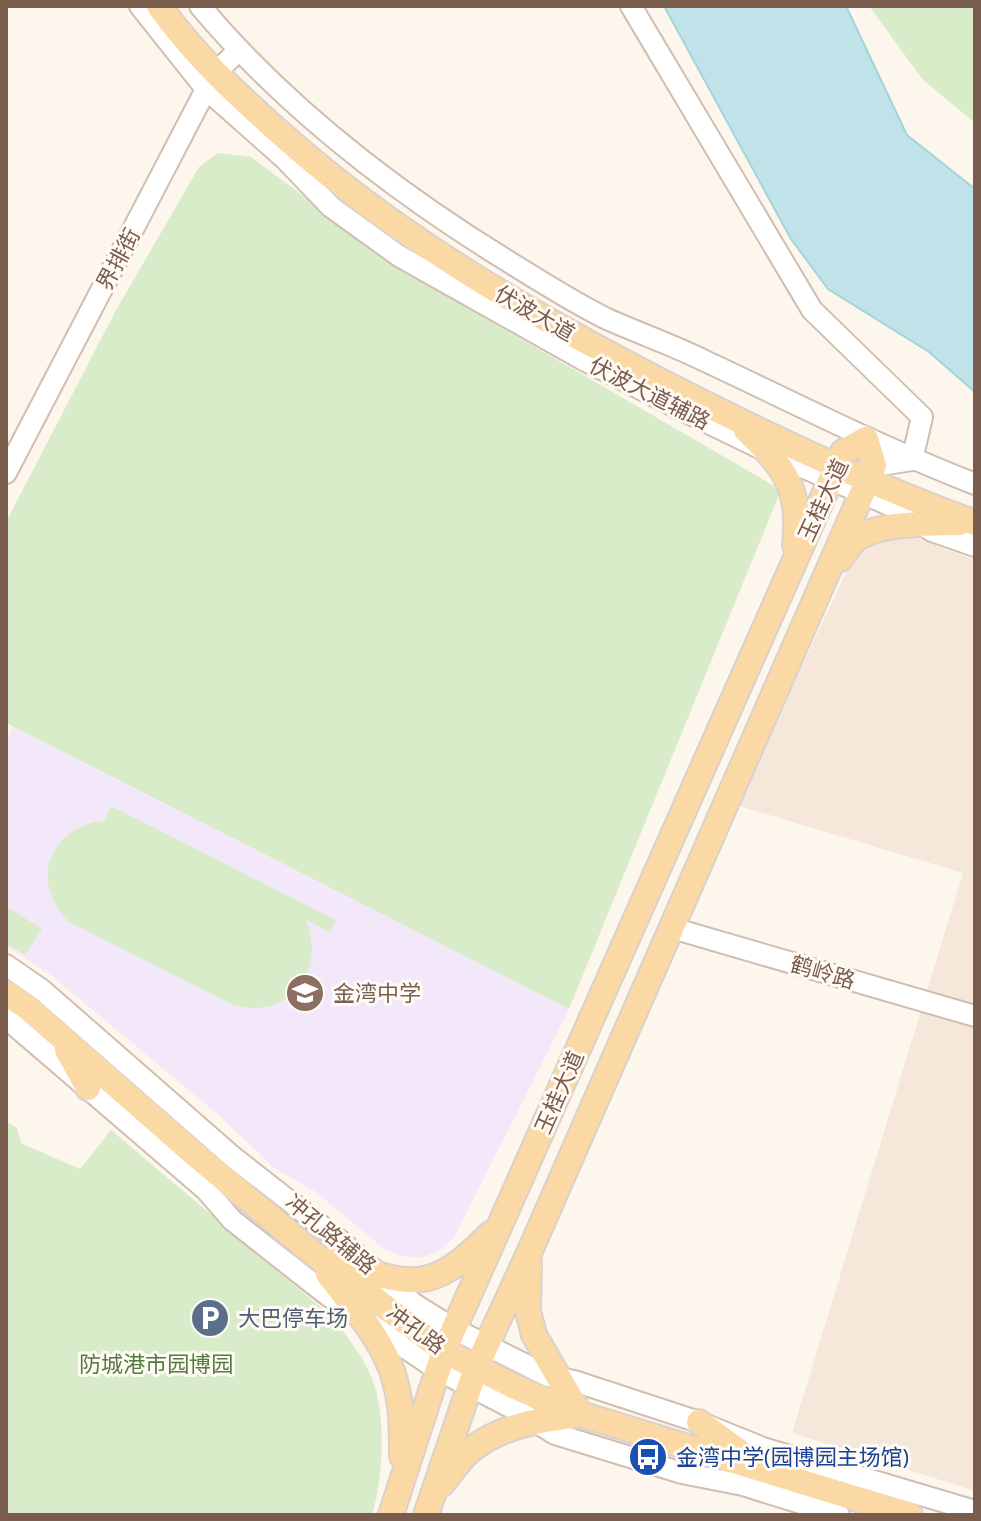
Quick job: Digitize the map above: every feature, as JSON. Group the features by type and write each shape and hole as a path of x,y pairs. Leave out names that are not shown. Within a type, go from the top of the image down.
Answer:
{"main road":[{"name":"伏波大道","path":"159,6 348,191 428,248 636,377 733,417 868,480 974,523"},
{"name":"伏波大道","path":"178,6 221,70 436,235 597,331 700,384 837,466"},
{"path":"733,417 768,452 785,474 793,491 798,515 792,567"},
{"name":"玉桂大道","path":"391,1515 445,1350 837,466 866,439"},
{"name":"玉桂大道","path":"429,1505 477,1367 868,480 866,439"},
{"name":"伏波大道","path":"868,480 975,507"},
{"path":"824,580 853,541 875,531 921,524 974,523"},
{"name":"冲孔路","path":"6,993 309,1250 445,1350 580,1414 910,1515"},
{"path":"58,1034 88,1088"},
{"path":"309,1250 382,1277 408,1281 434,1278 464,1260 502,1221"},
{"path":"309,1250 384,1352 395,1380 402,1424 402,1482"},
{"path":"429,1505 469,1452 494,1434 534,1421 580,1414 534,1335 528,1311 529,1253"},
{"path":"699,1422 767,1471"}],"street":[{"path":"140,6 221,70 369,164 445,222 525,272 605,317 704,360 912,460 975,484"},
{"path":"200,6 221,70"},
{"path":"631,6 812,310 922,417 912,460"},
{"name":"界排街","path":"6,473 221,70"},
{"name":"伏波大道辅路","path":"636,377 768,452 837,466"},
{"path":"912,460 868,480 894,507 932,531 975,546"},
{"name":"鹤岭路","path":"672,928 975,1016"},
{"name":"冲孔路辅路","path":"6,965 42,990 233,1157 269,1182 414,1304 445,1350"},
{"path":"6,1018 206,1190 232,1220 326,1294 361,1318 445,1350"},
{"path":"477,1367 574,1381 699,1422 763,1448 975,1511"},
{"path":"477,1367 534,1421 555,1434 682,1473 743,1485 839,1515"}],"shaded area":[{"path":"914,537 975,560 975,1491 792,1433 963,873 736,805 852,560 880,540"},
{"name":"金湾中学","path":"13,727 569,1009 454,1238 438,1252 419,1258 384,1249 316,1192 273,1167 221,1117 52,976 6,946 6,742"}],"green space":[{"path":"869,6 975,6 975,123 923,80"},
{"path":"218,153 251,157 406,272 781,490 569,1009 6,723 6,522 115,312 199,167"},
{"path":"111,806 336,920 330,932 306,920 311,939 311,957 307,974 298,988 286,999 271,1006 253,1008 233,1005 69,922 50,891 50,859 69,834 85,825 104,821"},
{"path":"6,906 42,929 25,955 6,943"},
{"name":"防城港市园博园","path":"6,1121 17,1128 21,1143 80,1169 111,1130 330,1315 366,1365 378,1399 382,1450 372,1515 6,1515"}],"water":[{"path":"664,6 846,6 907,135 975,189 975,392 929,352 828,289 791,239"}],"place":[{"name":"金湾中学","path":"305,993"},
{"name":"大巴停车场","path":"210,1318"},
{"name":"金湾中学(园博园主场馆)","path":"648,1457"}]}
